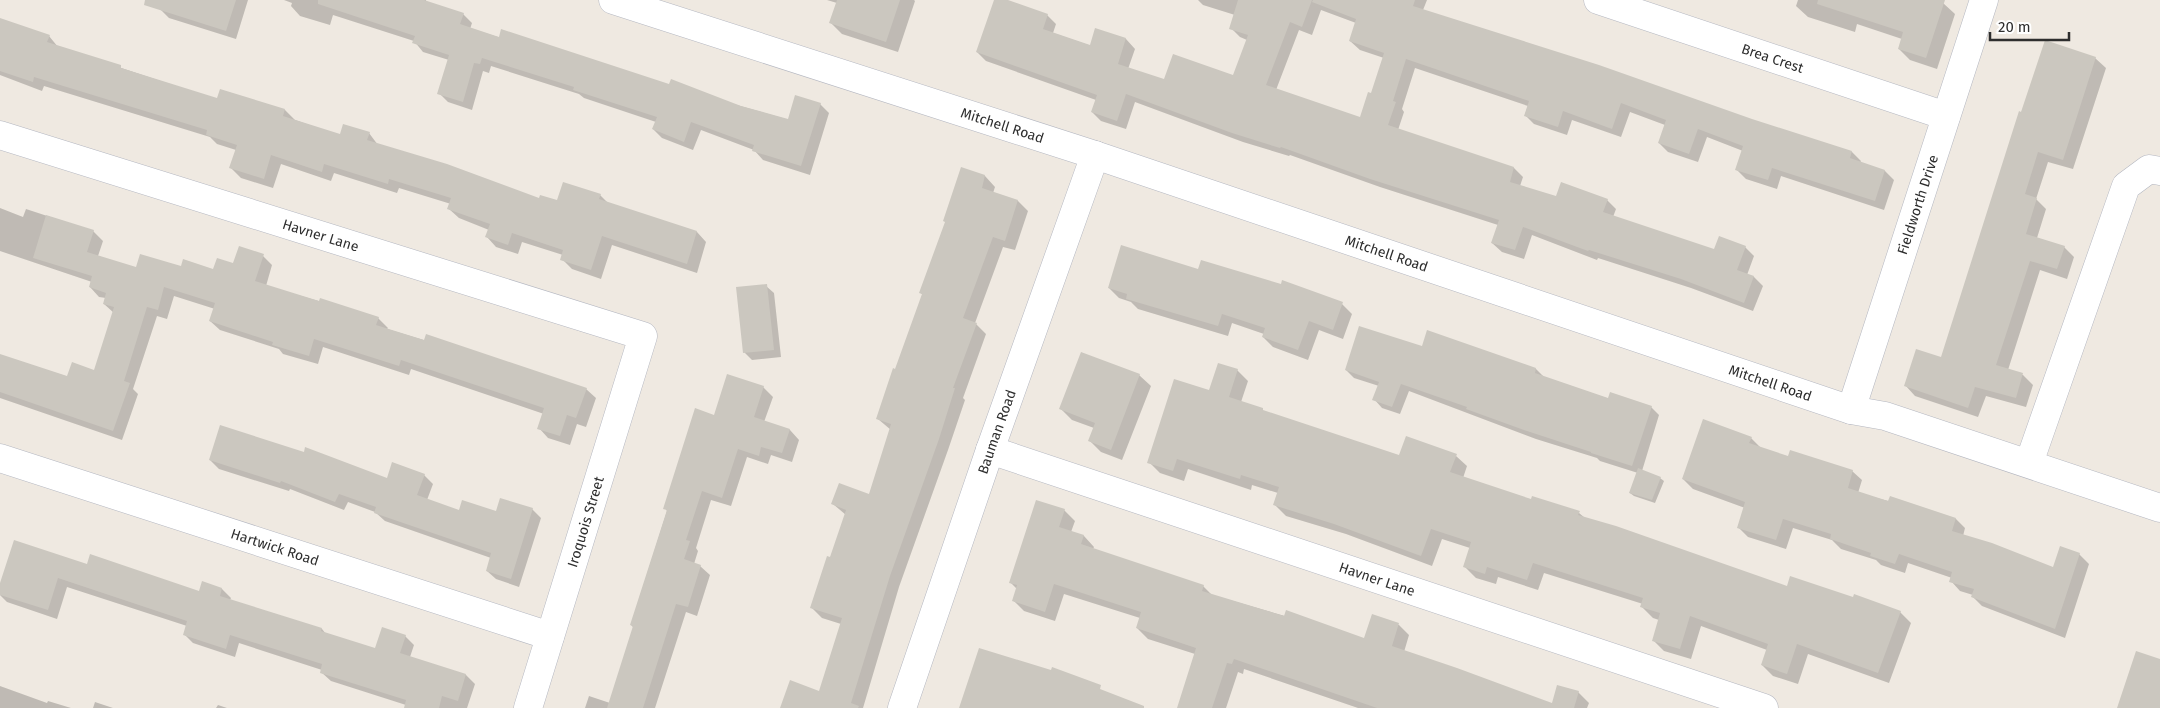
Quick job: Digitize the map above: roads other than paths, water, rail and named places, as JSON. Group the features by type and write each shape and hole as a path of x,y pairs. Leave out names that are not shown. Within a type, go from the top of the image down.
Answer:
{"street":[{"name":"Mitchell Road","path":"613,0 1095,155 1851,410 1885,416 2029,463 2158,500"},
{"name":"Brea Crest","path":"1598,0 1946,116"},
{"name":"Fieldworth Drive","path":"1851,410 1984,0"},
{"name":"Havner Lane","path":"0,135 643,336"},
{"name":"Bauman Road","path":"902,708 990,450 1095,155"},
{"path":"2029,463 2126,186 2149,169 2160,171"},
{"name":"Iroquois Street","path":"528,708 643,336"},
{"name":"Havner Lane","path":"990,450 1764,708"},
{"name":"Hartwick Road","path":"0,458 550,636"}]}
